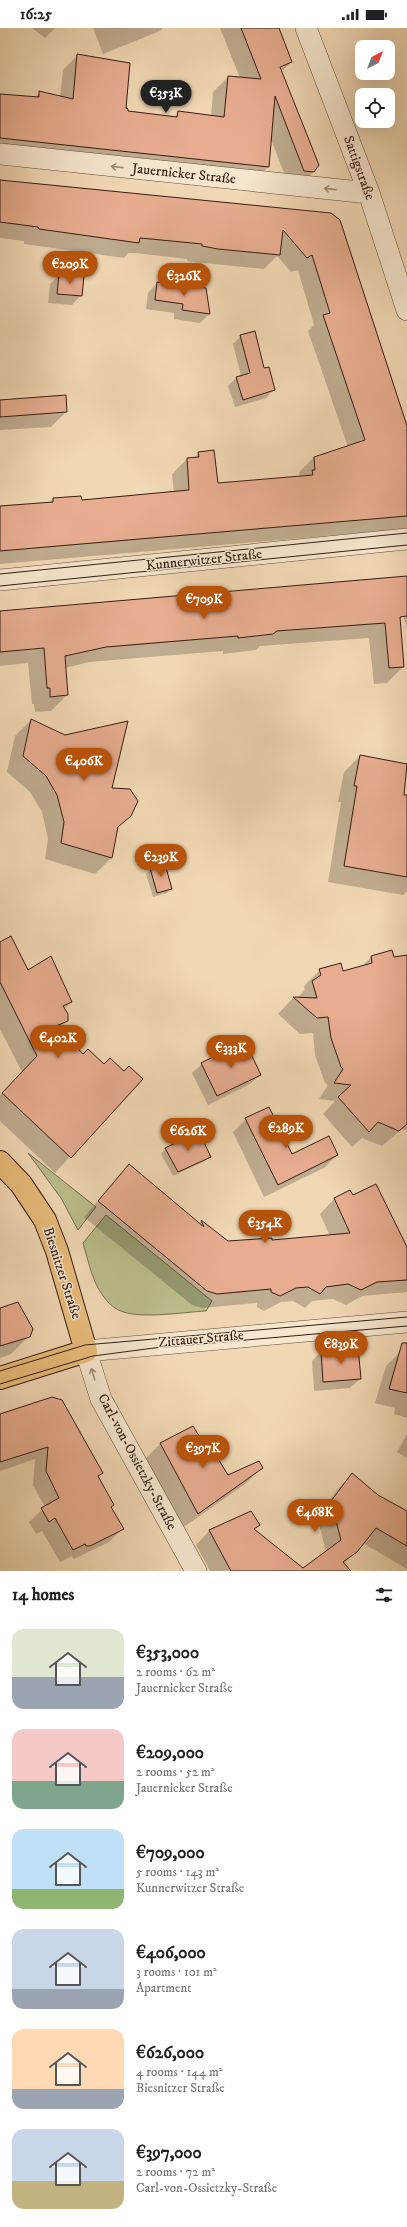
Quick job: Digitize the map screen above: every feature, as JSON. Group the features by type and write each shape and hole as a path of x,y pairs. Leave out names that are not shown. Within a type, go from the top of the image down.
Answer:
{"main road":[{"name":"Biesnitzer Straße","path":"0,1162 22,1184 46,1220 57,1251 86,1351"},
{"name":"Zittauer Straße","path":"0,1378 86,1351"}],"street":[{"name":"Sattigstraße","path":"306,28 369,193 407,310"},
{"name":"Jauernicker Straße","path":"0,154 369,193"},
{"name":"Kunnerwitzer Straße","path":"0,580 407,539"},
{"name":"Zittauer Straße","path":"86,1351 137,1344 407,1322"},
{"name":"Carl-von-Ossietzky-Straße","path":"86,1351 101,1399 196,1571"}],"green space":[{"path":"28,1153 96,1207 78,1230 61,1198"},
{"path":"106,1215 212,1301 206,1311 146,1315 123,1312 109,1303 96,1284 83,1243"}],"building":[{"path":"241,28 279,28 292,62 280,67 319,165 314,172 304,171 275,96 269,167 0,138 0,94 39,97 39,91 73,99 77,54 130,63 126,108 128,111 177,117 178,111 224,117 228,76 261,79"},
{"path":"0,180 331,213 340,220 407,426 407,516 0,551 0,506 53,502 53,498 81,496 82,500 189,490 187,458 199,457 198,452 214,450 218,483 313,475 312,470 315,470 314,457 365,440 323,315 330,313 312,255 307,258 283,230 280,255 218,249 202,246 202,244 140,238 139,243 39,229 38,227 0,222"},
{"path":"59,274 84,276 82,296 57,294"},
{"path":"157,282 206,288 210,314 182,310 183,304 155,300"},
{"path":"255,331 264,368 269,367 275,390 243,400 236,377 250,373 240,335"},
{"path":"66,395 67,412 0,417 0,400"},
{"path":"407,576 407,616 400,617 404,667 389,668 385,623 277,631 273,634 238,638 238,636 106,647 65,656 68,695 50,697 50,688 47,688 44,648 0,652 0,611"},
{"path":"31,719 65,735 128,721 112,788 130,789 138,801 131,816 118,827 112,858 61,843 64,822 57,795 46,776 23,756"},
{"path":"360,755 407,764 404,795 407,795 407,877 344,866 357,786 354,786"},
{"path":"165,864 172,889 157,893 150,868"},
{"path":"11,936 28,970 51,956 72,1002 63,1006 68,1014 68,1021 56,1026 83,1054 88,1049 104,1064 110,1058 124,1071 129,1066 143,1079 71,1158 2,1093 37,1056 0,982 0,942"},
{"path":"392,950 394,957 407,955 407,1124 399,1131 378,1122 369,1132 338,1097 351,1085 334,1083 343,1069 331,1038 328,1017 317,1018 293,997 317,998 312,981 321,975 319,969 341,963 343,971 372,963 371,956"},
{"path":"245,1041 261,1075 217,1096 201,1063"},
{"path":"269,1107 292,1154 329,1136 338,1155 278,1185 245,1118"},
{"path":"199,1132 211,1157 178,1172 165,1148"},
{"path":"129,1164 204,1227 201,1220 228,1241 272,1238 272,1240 350,1233 334,1198 350,1190 353,1195 376,1184 407,1247 407,1280 377,1282 361,1290 348,1284 326,1287 320,1294 308,1287 296,1288 280,1296 271,1292 271,1289 217,1294 207,1291 98,1201"},
{"path":"18,1302 33,1329 30,1337 0,1346 0,1308"},
{"path":"402,1343 407,1343 407,1393 389,1389"},
{"path":"358,1347 361,1379 323,1382 321,1351"},
{"path":"52,1397 62,1400 103,1473 98,1476 114,1505 111,1507 124,1529 90,1546 86,1546 85,1544 73,1550 55,1518 49,1522 41,1508 59,1498 46,1471 48,1447 0,1462 0,1414"},
{"path":"193,1426 201,1439 206,1439 228,1475 259,1461 263,1468 198,1514 160,1443"},
{"path":"352,1473 378,1495 407,1511 407,1546 376,1528 357,1552 343,1562 351,1571 231,1571 209,1530 251,1511 260,1525 254,1529 303,1568 341,1540 331,1501"}],"tram line":[{"path":"0,574 407,533"},
{"path":"0,586 407,545"},
{"path":"0,1371 85,1345 407,1317"},
{"path":"0,1384 93,1356 154,1348 407,1326"}]}
